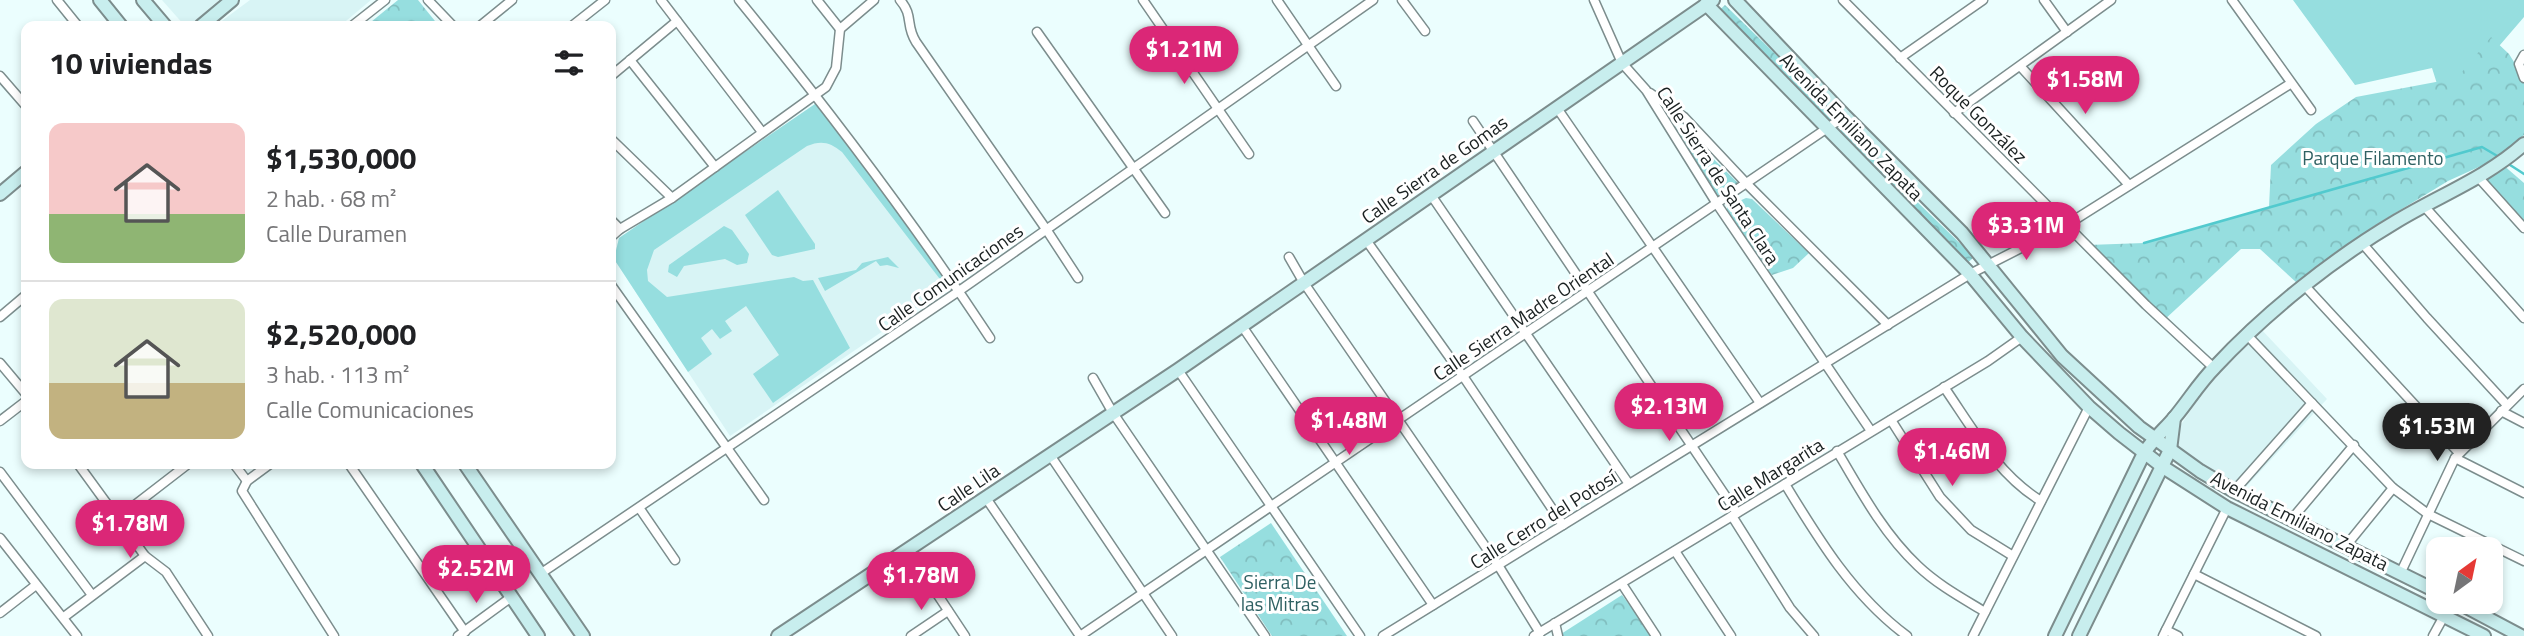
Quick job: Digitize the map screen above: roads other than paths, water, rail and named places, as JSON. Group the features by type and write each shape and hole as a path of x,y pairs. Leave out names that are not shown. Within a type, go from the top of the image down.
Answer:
{"street":[{"path":"57,0 74,21"},
{"path":"100,0 117,21"},
{"path":"143,0 161,21"},
{"path":"207,21 232,0"},
{"path":"358,21 385,0"},
{"path":"428,0 448,21"},
{"path":"487,21 512,0"},
{"path":"578,21 605,0"},
{"path":"661,0 762,132"},
{"path":"740,0 816,94 990,338"},
{"path":"817,0 840,29"},
{"path":"616,233 672,198 816,94 830,81 836,68 840,29 874,0"},
{"path":"900,0 908,11 908,28 916,42 1078,278"},
{"path":"1143,0 1249,154"},
{"path":"1277,0 1336,86"},
{"name":"Calle Comunicaciones","path":"540,574 959,291 1373,0"},
{"path":"1402,0 1425,31"},
{"name":"Calle Sierra de Santa Clara","path":"1594,0 1622,63 1646,90 1717,204 1871,431"},
{"name":"Avenida Emiliano Zapata","path":"1735,0 1845,116 1962,233 2063,356 2086,380 2154,438 2234,491 2426,587"},
{"name":"Roque González","path":"1845,0 2146,305 2214,368"},
{"path":"1900,58 1983,0"},
{"path":"2044,0 2067,32"},
{"path":"1954,113 2111,0"},
{"path":"2232,0 2311,110"},
{"name":"Calle Sierra de Gomas","path":"1178,370 1707,2"},
{"name":"Avenida Emiliano Zapata","path":"1707,2 1826,129 1970,274 2022,337 2089,407 2144,453 2227,508 2484,636"},
{"path":"616,72 677,21"},
{"path":"1037,32 1165,213"},
{"path":"2524,55 2519,64 2524,78"},
{"path":"630,60 715,167"},
{"path":"2021,67 2129,186"},
{"path":"0,76 21,100"},
{"name":"Calle Cerro del Potosí","path":"1383,636 1970,274 2068,224 2290,84"},
{"path":"1646,90 1684,117 1888,325"},
{"path":"1557,108 1760,403"},
{"name":"Calle Sierra Madre Oriental","path":"1080,636 1845,116"},
{"path":"1473,121 1693,444 1790,608 1814,636"},
{"path":"616,144 672,198"},
{"path":"2055,636 2144,453 2214,368 2247,335 2305,286 2362,243 2424,206 2479,178 2502,164 2524,145"},
{"path":"0,194 21,176"},
{"path":"2479,178 2524,228"},
{"path":"1430,195 1629,484"},
{"path":"2424,206 2524,318"},
{"path":"616,224 621,229"},
{"path":"1366,240 1463,376 1563,525"},
{"path":"2362,243 2504,408 2524,423"},
{"path":"1289,257 1304,283 1498,565 1537,634"},
{"path":"2305,286 2457,456 2524,493"},
{"path":"616,292 764,500"},
{"path":"0,317 21,299"},
{"path":"1242,326 1433,605"},
{"path":"2247,335 2393,488 2428,513 2524,561"},
{"name":"Calle Margarita","path":"1537,634 1891,420 2022,337"},
{"path":"0,363 21,388"},
{"path":"1178,370 1360,636"},
{"name":"Calle Lila","path":"778,636 1178,370"},
{"path":"1093,378 1113,413 1265,636"},
{"path":"1944,387 1999,467 2041,501"},
{"path":"2400,574 2457,456 2524,389"},
{"path":"2234,491 2312,403"},
{"path":"0,421 21,405"},
{"path":"1973,636 2089,407"},
{"path":"2079,636 2170,450 2174,418"},
{"path":"1891,420 1940,497 1971,530 2013,556"},
{"path":"2291,520 2354,445"},
{"path":"1838,452 1883,525 1917,566 1942,586 1985,612"},
{"path":"1051,455 1172,636"},
{"path":"82,469 145,556 166,572 208,636"},
{"path":"118,518 182,469"},
{"path":"238,469 247,481"},
{"path":"263,469 247,481 242,491 334,636"},
{"path":"352,469 462,634 510,598"},
{"path":"425,469 538,636"},
{"path":"468,469 583,636"},
{"path":"0,472 92,595"},
{"path":"1785,484 1821,543 1852,585 1908,636"},
{"path":"2345,547 2393,488"},
{"path":"986,498 1080,636"},
{"path":"2178,636 2164,633 2227,508"},
{"path":"639,509 675,560"},
{"path":"0,538 77,636"},
{"path":"908,550 965,636"},
{"path":"1675,551 1731,636"},
{"path":"64,617 145,556"},
{"path":"2194,574 2316,636"},
{"path":"1622,584 1656,636"},
{"path":"0,613 36,585"},
{"path":"911,636 948,611"},
{"path":"2480,614 2521,636"},
{"path":"2433,636 2444,616"},
{"path":"1555,623 1558,636"}],"waterway":[{"path":"2144,243 2482,147 2499,157"},
{"path":"2507,163 2524,174"}],"park label":[{"name":"Parque Filamento","path":"2373,157"},
{"name":"Sierra De las Mitras","path":"1280,592"}]}
